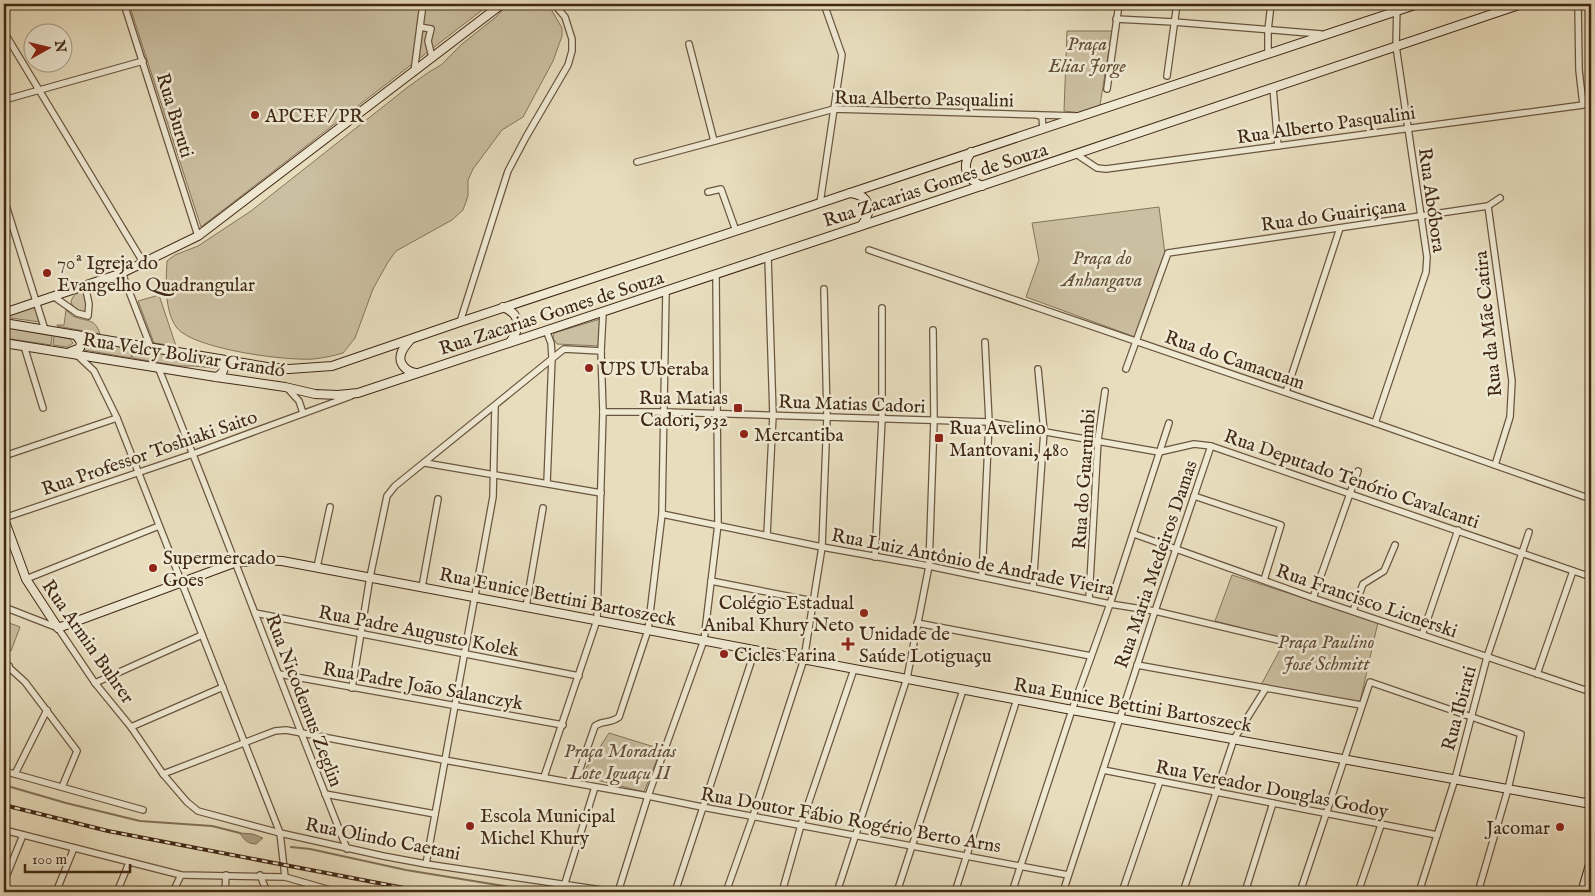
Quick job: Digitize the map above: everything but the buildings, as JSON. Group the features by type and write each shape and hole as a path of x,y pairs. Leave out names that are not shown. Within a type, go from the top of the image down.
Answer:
{"main road":[{"path":"4,313 122,273 198,236 502,4"},
{"name":"Rua Zacarias Gomes de Souza","path":"313,369 332,366 1082,116 1325,34 1397,7 1418,4"},
{"name":"Rua Zacarias Gomes de Souza","path":"358,393 666,292 1522,4"},
{"path":"971,152 966,159 965,168 968,176 982,186"},
{"path":"850,193 864,198 868,204 869,212 862,225"},
{"path":"502,308 510,310 516,317 518,326 516,335 510,342"},
{"name":"Rua Velcy Bolivar Grandó","path":"4,323 219,360 289,369 313,369"},
{"path":"72,353 80,348 81,342 76,335"},
{"path":"410,340 401,354 401,362 411,373 419,373"},
{"name":"Rua Velcy Bolivar Grandó","path":"4,343 285,387 315,394 338,395 358,393"},
{"path":"216,377 221,375 224,370 224,364 219,360"},
{"name":"Rua Armin Buhrer","path":"4,518 26,579 58,628"},
{"name":"Rua Eunice Bettini Bartoszeck","path":"58,628 234,563 260,560 282,561 963,690 1591,804"},
{"path":"1582,892 1591,861"}],"street":[{"name":"Rua Buruti","path":"124,4 198,236"},
{"path":"414,72 423,4"},
{"path":"460,322 508,171 568,65 572,51 572,39 565,18 554,4"},
{"path":"820,203 842,54 824,4"},
{"path":"1107,89 1119,4"},
{"path":"1167,76 1177,4"},
{"path":"1268,53 1271,4"},
{"name":"Rua Alberto Pasqualini","path":"1076,154 1097,168 1106,169 1582,105 1579,70 1578,4"},
{"name":"Rua Abóbora","path":"1375,423 1426,272 1427,257 1396,46 1397,7"},
{"path":"1116,19 1174,22 1304,34 1325,34"},
{"path":"420,27 431,29 428,41 432,57"},
{"path":"4,32 143,262"},
{"path":"418,39 428,41"},
{"path":"688,44 714,141"},
{"path":"4,100 143,61"},
{"path":"1273,88 1278,146"},
{"name":"Rua Alberto Pasqualini","path":"637,162 834,109 1082,116"},
{"name":"Rua Alberto Pasqualini","path":"1037,115 1042,117 1043,128"},
{"path":"708,192 719,188 722,191 736,231"},
{"name":"Rua do Guairiçana","path":"1136,341 1168,253 1488,206 1500,198"},
{"path":"4,199 45,330"},
{"name":"Rua da Mãe Catira","path":"1488,206 1512,381 1510,417 1495,465"},
{"path":"1286,392 1340,228"},
{"name":"Rua do Camacuam","path":"869,250 1286,392 1591,499"},
{"path":"768,257 773,415 768,535"},
{"path":"122,273 152,348"},
{"path":"616,892 704,640 718,524 716,275"},
{"path":"53,296 77,313 88,316 89,304 85,285"},
{"path":"726,892 804,659 822,547 827,417 824,289"},
{"path":"575,783 595,726 599,723 613,722 619,717 648,630 662,514 666,292"},
{"path":"875,557 882,419 882,308"},
{"path":"544,777 597,620 603,412 601,351 603,312"},
{"path":"546,330 551,343 552,357 547,483"},
{"path":"837,892 907,678 929,566 934,420 933,330"},
{"path":"1126,369 1136,341"},
{"path":"982,577 989,422 985,342"},
{"path":"551,343 564,349 601,351"},
{"path":"24,346 43,408"},
{"path":"352,688 370,577 387,496 395,486 564,349"},
{"path":"72,353 94,371 117,418 280,833 285,877"},
{"path":"94,371 98,358"},
{"name":"Rua Nicodemus Zeglin","path":"158,367 347,849"},
{"path":"1033,587 1044,431 1038,369"},
{"path":"285,387 293,392 299,401 303,413"},
{"name":"Rua do Guarumbi","path":"1090,599 1098,440 1105,391"},
{"name":"Rua Professor Toshiaki Saito","path":"4,518 193,454 358,393"},
{"path":"426,864 493,497 494,406"},
{"name":"Rua Matias Cadori","path":"603,412 665,412 989,422 1098,440"},
{"path":"4,456 117,418"},
{"path":"1012,892 1072,710 1134,534 1169,423"},
{"name":"Rua Deputado Tenório Cavalcanti","path":"1098,440 1159,452 1194,444 1211,446 1591,577"},
{"name":"Rua Maria Medeiros Damas","path":"1063,892 1119,718 1211,446"},
{"path":"425,463 601,493"},
{"path":"1313,598 1358,471"},
{"path":"1194,496 1281,525 1264,580"},
{"path":"422,587 438,499"},
{"path":"317,568 330,507"},
{"path":"526,607 543,508"},
{"name":"Rua Luiz Antônio de Andrade Vieira","path":"662,514 718,524 822,547 929,566 1110,604 1155,611 1278,640"},
{"path":"26,579 159,526"},
{"path":"1422,635 1458,530"},
{"name":"Rua Ibirati","path":"1419,892 1455,779 1487,656 1529,532"},
{"name":"Rua Francisco Licnerski","path":"1134,534 1313,598 1591,692"},
{"path":"1352,611 1363,584 1384,571 1395,546"},
{"path":"1537,674 1573,571"},
{"path":"711,581 813,601"},
{"path":"4,607 58,628"},
{"name":"Rua Padre Augusto Kolek","path":"254,613 579,676"},
{"path":"917,623 1091,656"},
{"name":"Rua Armin Buhrer","path":"58,628 94,683 131,727 163,774"},
{"path":"94,683 202,635"},
{"path":"675,892 755,650"},
{"path":"4,677 6,665"},
{"path":"6,665 25,682 48,710 77,752 62,787"},
{"path":"1137,665 1361,705"},
{"path":"782,892 801,826 854,669"},
{"name":"Rua Padre João Salanczyk","path":"279,674 562,726"},
{"path":"1300,892 1370,682 1521,734 1508,789 1478,892"},
{"path":"131,727 223,687"},
{"path":"1184,892 1234,739 1266,688"},
{"path":"897,892 963,690"},
{"path":"955,892 1017,699"},
{"path":"15,774 48,710"},
{"name":"Rua Doutor Fábio Rogério Berto Arns","path":"163,774 275,731 300,732 1068,875"},
{"name":"Rua Vereador Douglas Godoy","path":"1103,770 1437,835"},
{"path":"4,771 143,810"},
{"name":"Rua Olindo Caetani","path":"163,774 187,802 198,811 280,833 347,849 426,864 616,892"},
{"path":"1122,892 1160,781"},
{"path":"565,884 595,787"},
{"path":"325,794 435,814"},
{"path":"1245,892 1273,803"},
{"path":"1358,892 1381,825"},
{"path":"4,830 181,875 285,877 323,890 337,892"},
{"path":"4,882 23,835"},
{"path":"56,892 74,848"},
{"path":"117,892 129,863"},
{"path":"173,892 181,875"},
{"path":"225,892 226,875"},
{"path":"260,876 267,892"}],"green space":[{"name":"APCEF/ PR","path":"129,4 490,4 201,227"},
{"path":"508,4 548,4 562,28 562,36 553,61 523,117 502,130 473,169 468,180 468,196 463,210 452,220 396,251 388,262 373,289 355,338 343,353 313,359 262,356 220,348 201,342 177,328 168,305 166,287 167,261 175,255 198,246 251,211 408,87 441,65 462,44 496,17"},
{"path":"1022,4 1107,4 1025,10"},
{"name":"Praça Elias Jorge","path":"1067,31 1112,31 1100,105 1081,113 1064,111"},
{"name":"Praça do Anhangava","path":"1159,207 1165,254 1135,337 1026,297 1039,260 1032,223"},
{"path":"85,290 87,299 86,311 79,311 71,302 76,294"},
{"path":"159,295 176,346 154,343 138,301"},
{"path":"32,307 36,309 40,322 4,317"},
{"path":"66,310 74,316 96,325 100,334 57,326 64,325"},
{"path":"600,319 599,346 557,344 553,338 554,333"},
{"path":"4,327 52,336 51,345 4,338"},
{"path":"54,336 70,339 73,343 67,347 53,345"},
{"path":"86,341 132,349 131,358 84,350"},
{"path":"134,349 220,363 222,369 179,366 132,358"},
{"name":"Praça Paulino José Schmitt","path":"1232,575 1378,622 1360,702 1261,685 1282,646 1278,637 1215,621"},
{"path":"4,621 20,627 11,651 4,648"},
{"name":"Praça Moradias Lote Iguaçu II","path":"609,733 661,749 644,792 581,776"}],"shaded area":[{"path":"240,833 253,834 263,838 256,844 253,844 246,841"}],"waterway":[{"path":"4,785 66,803 140,821 212,826 240,833"},
{"path":"291,847 310,849 406,870 530,892"}],"railway":[{"path":"4,805 108,831 425,892"}],"place":[{"name":"APCEF/ PR","path":"255,115"},
{"name":"70ª Igreja do Evangelho Quadrangular","path":"47,273"},
{"name":"UPS Uberaba","path":"589,368"},
{"name":"Rua Matias Cadori, 932","path":"738,408"},
{"name":"Mercantiba","path":"744,434"},
{"name":"Rua Avelino Mantovani, 480","path":"939,438"},
{"name":"Supermercado Goes","path":"153,568"},
{"name":"Colégio Estadual Anibal Khury Neto","path":"864,613"},
{"name":"Unidade de Saúde Lotiguaçu","path":"848,644"},
{"name":"Cicles Farina","path":"724,654"},
{"name":"Escola Municipal Michel Khury","path":"470,826"},
{"name":"Jacomar","path":"1560,827"}]}
